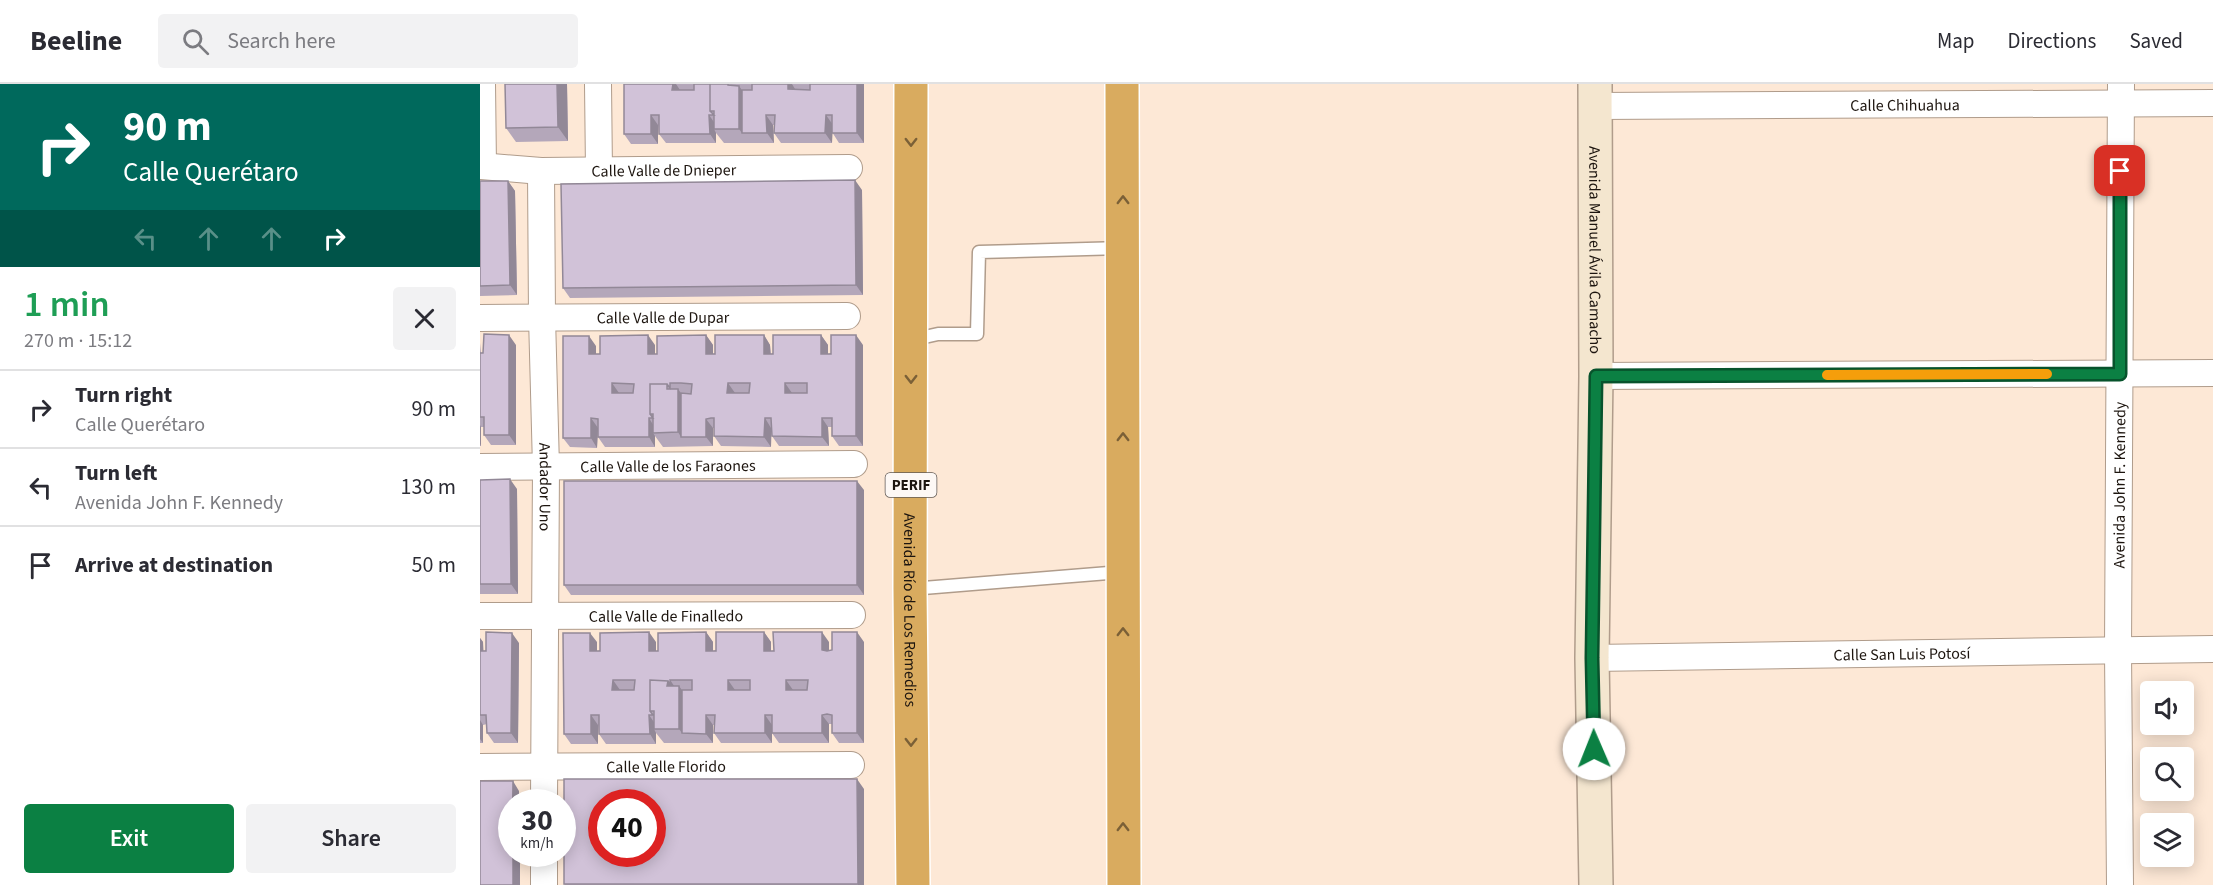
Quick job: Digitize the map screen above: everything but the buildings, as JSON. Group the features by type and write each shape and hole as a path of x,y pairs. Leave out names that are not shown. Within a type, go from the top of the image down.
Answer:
{"highway":[{"name":"Avenida Río de Los Remedios","path":"911,84 910,589 913,885"},
{"path":"1122,84 1124,885"}],"street":[{"path":"482,84 482,166"},
{"path":"598,84 598,171"},
{"name":"Calle Chihuahua","path":"1595,95 2121,94 2213,103"},
{"name":"Avenida John F. Kennedy","path":"2121,94 2118,651 2121,885"},
{"name":"Avenida Manuel Ávila Camacho","path":"1595,95 1596,376 1592,658 1596,885"},
{"name":"Calle Valle de Dnieper","path":"482,166 541,171 849,168"},
{"name":"Andador Uno","path":"541,171 546,466 544,789"},
{"name":"Calle Valle de Dupar","path":"480,318 847,316"},
{"path":"1596,376 2213,373"},
{"name":"Calle Valle de los Faraones","path":"480,467 854,464"},
{"name":"Calle Valle de Finalledo","path":"480,616 852,615"},
{"name":"Calle San Luis Potosí","path":"1592,658 2213,650"},
{"name":"Calle Valle Florido","path":"480,767 851,765"},
{"path":"544,867 544,885"}],"lane":[{"path":"910,340 938,334 976,334 979,252 1123,248"},
{"path":"910,589 1123,572"}],"slow traffic":[{"path":"1827,375 2047,374"}],"route":[{"path":"1594,749 1592,658 1596,376 2120,374 2120,171"}]}
